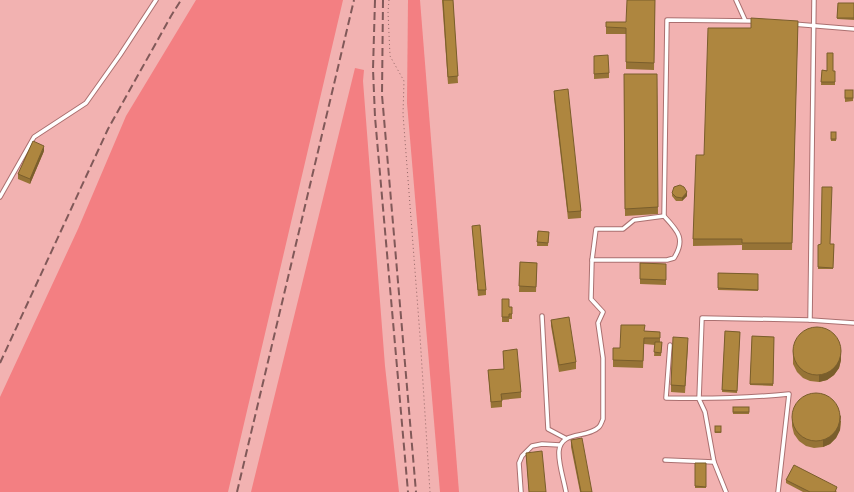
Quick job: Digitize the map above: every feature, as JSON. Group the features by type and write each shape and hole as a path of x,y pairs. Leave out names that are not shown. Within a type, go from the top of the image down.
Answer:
{"lane":[{"path":"0,197 34,137 86,103 156,0"},
{"path":"736,0 745,20"},
{"path":"810,320 814,0"},
{"path":"592,260 667,260 674,258 679,250 680,235 676,228 664,216 667,20 761,21"},
{"path":"791,23 854,29"},
{"path":"542,316 548,429 565,438 591,432 599,427 603,418 603,358 598,323 603,312 591,299 592,260 596,229 623,229 634,220 664,216"},
{"path":"726,492 714,462 705,412 699,399 702,318 810,320 854,323"},
{"path":"670,345 666,398 746,398 789,394 778,492"},
{"path":"565,438 560,445 558,453 566,492"},
{"path":"521,492 519,463 522,456 532,446 542,444 560,445"},
{"path":"665,460 714,462"}],"path":[{"path":"389,0 388,12 390,56 404,81 403,114 430,492"}],"shaded area":[{"path":"196,0 343,0 228,492 0,492 0,397 78,229 126,116"},
{"path":"408,0 420,0 459,492 440,492 407,103"},
{"path":"355,68 364,70 363,81 385,366 399,492 251,492"}],"building":[{"path":"443,0 453,0 458,76 448,77"},
{"path":"627,0 655,0 654,63 626,62 626,28 606,27 606,22 626,22"},
{"path":"838,3 854,3 854,18 837,18"},
{"path":"751,18 798,21 792,243 742,243 742,239 693,239 696,155 704,155 708,28 751,28"},
{"path":"827,53 833,53 833,71 835,71 835,82 821,82 822,70 827,71"},
{"path":"608,55 609,73 594,74 594,56"},
{"path":"624,74 657,74 658,207 625,209"},
{"path":"568,89 581,211 568,212 554,91"},
{"path":"845,90 853,90 853,98 845,98"},
{"path":"831,132 836,132 836,139 831,139"},
{"path":"33,141 44,146 30,179 18,174"},
{"path":"680,185 684,187 687,192 682,198 676,197 672,193 674,187"},
{"path":"822,187 832,187 830,244 834,244 833,268 818,267 818,245 821,244"},
{"path":"480,225 486,290 478,290 472,226"},
{"path":"538,231 549,232 548,243 537,242"},
{"path":"520,262 537,263 536,287 519,286"},
{"path":"640,263 666,264 666,280 640,279"},
{"path":"718,273 758,274 758,290 718,288"},
{"path":"502,299 509,299 509,307 512,307 512,314 509,314 509,317 502,317"},
{"path":"569,317 576,362 559,365 551,320"},
{"path":"621,325 645,325 644,331 660,332 660,338 644,338 643,361 613,360 613,348 620,348"},
{"path":"812,327 822,327 834,334 841,346 841,356 834,368 822,375 812,375 804,371 797,364 793,356 793,346 797,338 804,331"},
{"path":"725,331 740,332 737,391 722,390"},
{"path":"752,336 774,337 773,384 750,384"},
{"path":"673,337 688,338 685,386 671,385"},
{"path":"655,342 662,342 661,353 654,352"},
{"path":"517,349 521,392 501,394 502,401 491,402 488,370 504,369 503,351"},
{"path":"811,393 821,393 833,400 840,412 840,422 833,434 821,441 811,441 803,437 796,430 792,422 792,412 796,404 803,397"},
{"path":"733,407 749,407 749,412 733,412"},
{"path":"715,426 721,426 721,432 715,432"},
{"path":"582,438 592,492 581,492 571,440"},
{"path":"542,451 546,492 529,492 526,453"},
{"path":"695,463 706,463 706,487 695,486"},
{"path":"794,465 837,487 835,492 810,492 786,480"}],"railway":[{"path":"0,363 108,129 181,0"},
{"path":"237,492 354,0"},
{"path":"375,0 373,69 375,117 408,492"},
{"path":"383,0 382,95 416,492"}]}
